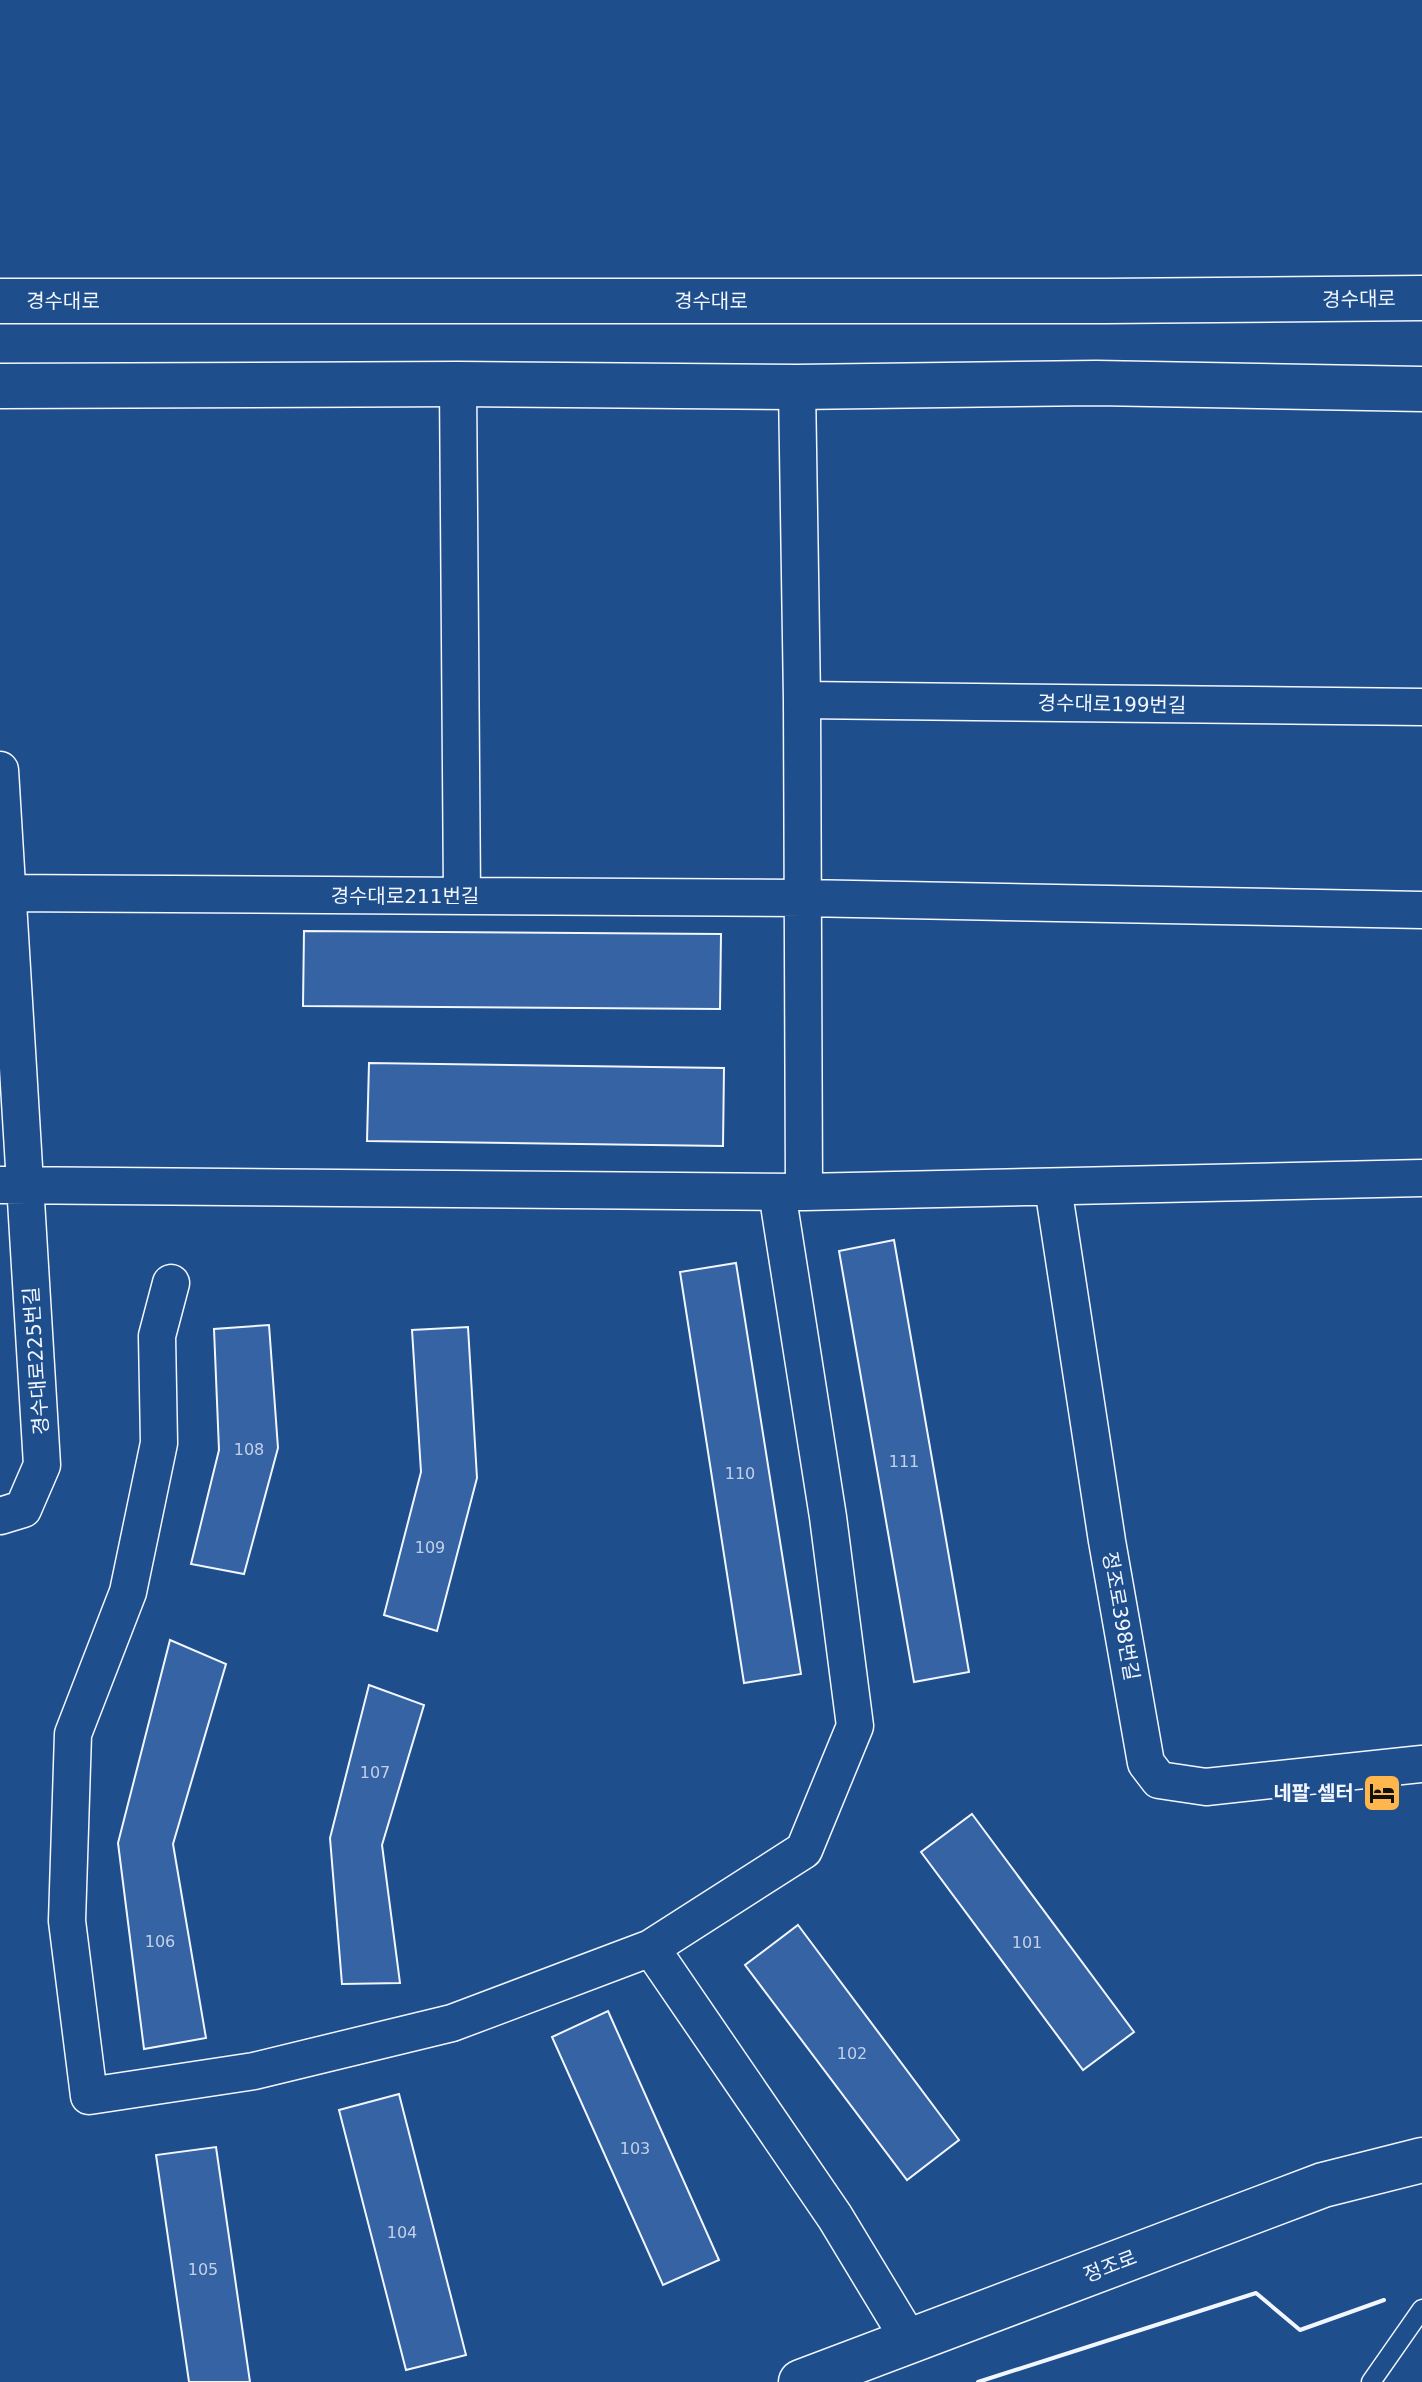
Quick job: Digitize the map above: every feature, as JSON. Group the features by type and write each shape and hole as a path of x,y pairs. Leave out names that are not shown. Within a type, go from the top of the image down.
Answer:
{"main road":[{"name":"경수대로","path":"0,301 1422,298"},
{"path":"0,386 458,384 797,387 1096,383 1422,389"},
{"name":"정조로","path":"801,2382 1323,2185 1422,2160"}],"street":[{"path":"458,384 462,896"},
{"path":"171,1283 157,1336 159,1443 128,1592 73,1734 67,1921 89,2096 254,2071 452,2023 651,1948 804,1850 855,1726 791,1192 803,898 797,387"},
{"name":"경수대로199번길","path":"802,700 1422,707"},
{"name":"경수대로225번길","path":"0,770 13,1185 42,1465 23,1509 0,1516"},
{"name":"경수대로211번길","path":"4,894 803,898"},
{"path":"803,898 1422,910"},
{"path":"13,1185 791,1192 1422,1178"},
{"name":"정조로398번길","path":"1053,1187 1107,1541 1146,1763 1159,1780 1206,1787 1422,1764"},
{"path":"651,1948 835,2217 910,2341"}],"lane":[{"path":"1371,2382 1422,2309"}],"building":[{"path":"304,931 721,934 720,1009 303,1006"},
{"path":"369,1063 724,1068 723,1146 367,1141"},
{"path":"894,1240 969,1672 914,1682 839,1251"},
{"path":"736,1263 801,1674 744,1683 680,1272"},
{"path":"269,1325 278,1448 244,1574 191,1564 219,1450 214,1329"},
{"path":"468,1327 477,1478 437,1631 384,1615 421,1472 412,1330"},
{"path":"170,1640 226,1664 173,1844 206,2038 144,2049 118,1843"},
{"path":"369,1685 424,1705 382,1845 400,1983 342,1984 330,1838"},
{"path":"972,1814 1134,2032 1083,2070 921,1852"},
{"path":"798,1925 959,2140 907,2180 745,1965"},
{"path":"608,2011 719,2260 663,2285 552,2037"},
{"path":"399,2094 466,2355 406,2370 339,2110"},
{"path":"216,2147 250,2382 189,2382 156,2155"}],"wall":[{"path":"978,2382 1256,2293 1300,2330 1384,2300"}],"place":[{"name":"네팔 셀터","path":"1382,1793"}]}
